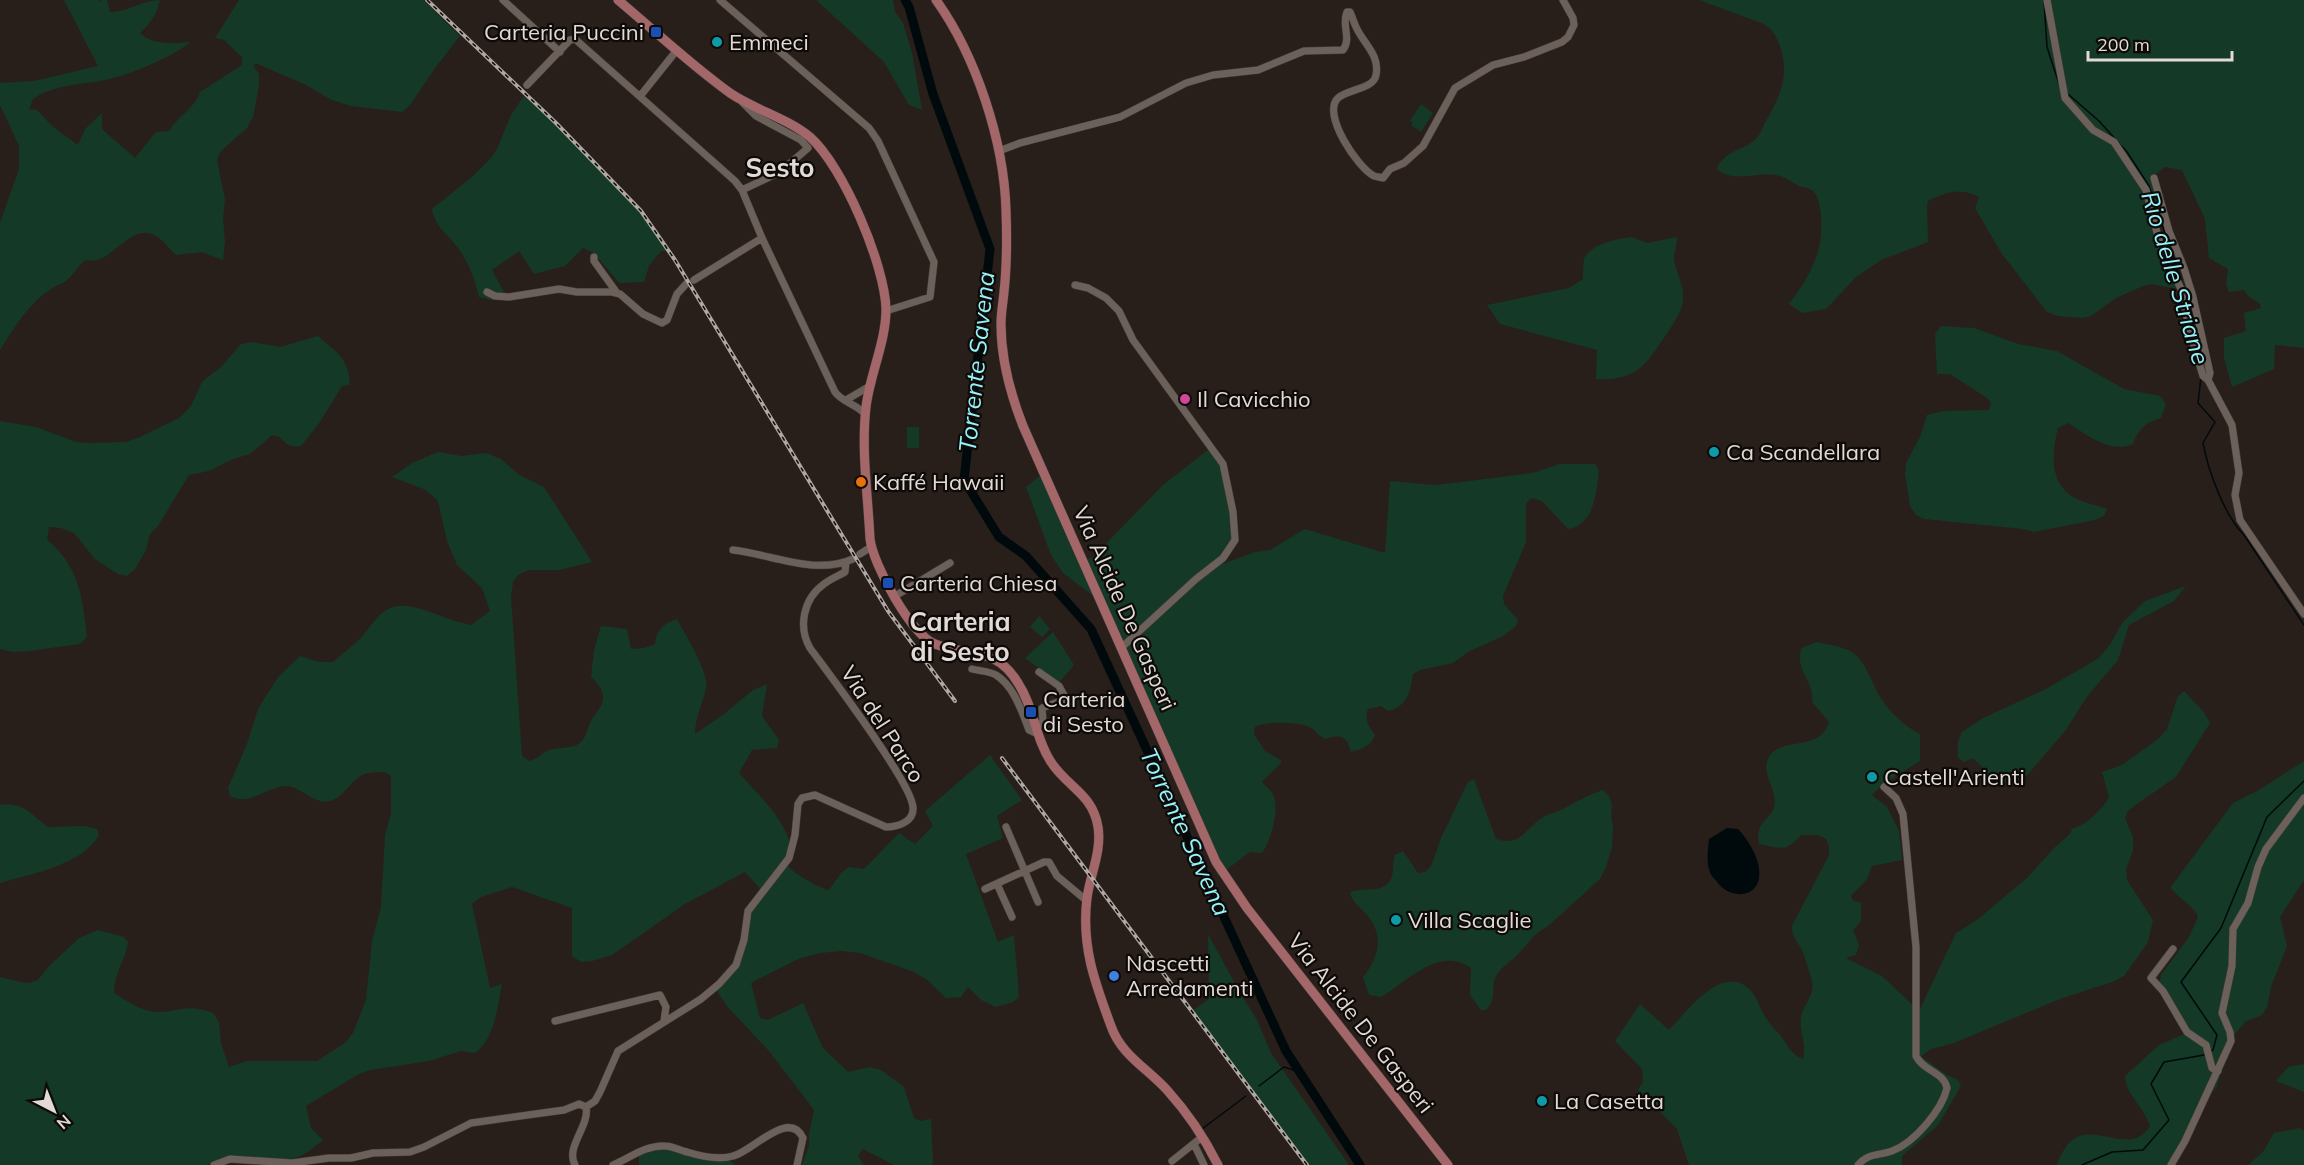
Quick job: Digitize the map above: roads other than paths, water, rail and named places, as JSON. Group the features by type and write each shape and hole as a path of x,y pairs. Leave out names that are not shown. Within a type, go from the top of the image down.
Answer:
{"main road":[{"path":"618,0 739,98 802,132 824,153 840,177 874,254 882,281 886,311 865,414 871,547 913,627 930,642 989,656 1004,665 1023,690 1037,731 1056,770 1087,799 1097,821 1099,832 1097,855 1087,901 1086,943 1089,963 1116,1040 1128,1055 1167,1090 1202,1137 1217,1162"},
{"name":"Via Alcide De Gasperi","path":"936,0 963,46 984,97 999,151 1006,208 1005,291 1001,325 1011,394 1121,648 1203,834 1228,882 1448,1165"}],"street":[{"path":"503,0 560,52"},
{"path":"720,0 869,128 878,141 934,262 930,297 886,311"},
{"path":"999,151 1020,143 1120,117 1186,83 1213,75 1258,70 1304,51 1343,50 1347,42 1344,18 1347,12 1350,12 1357,30 1374,55 1377,68 1376,78 1372,83 1338,98 1333,105 1333,113 1336,125 1357,159 1374,176 1383,178 1390,169 1404,163 1423,146 1455,88 1493,65 1524,57 1562,42 1568,37 1572,31 1573,18 1563,0"},
{"path":"2047,0 2066,98 2093,130 2114,142 2146,190 2160,244 2181,290 2191,336 2204,376 2232,425 2239,473 2235,495 2240,520 2304,614"},
{"path":"527,85 570,40 575,39 640,95 742,190 762,238 835,392 846,400 867,400"},
{"path":"640,95 677,50"},
{"path":"739,98 756,116 801,140 808,148 780,172 742,190"},
{"path":"2154,178 2169,231 2193,297 2210,373 2204,376"},
{"path":"694,280 762,238"},
{"path":"594,257 594,261 617,293 643,314 662,323 667,320 680,290 686,284"},
{"path":"1075,285 1088,288 1106,298 1119,311 1133,340 1223,464 1233,512 1235,540 1223,558 1196,579 1121,648"},
{"path":"487,292 495,296 509,297 559,289 617,293"},
{"path":"853,400 870,386"},
{"path":"853,400 865,414"},
{"path":"860,554 871,547"},
{"name":"Via del Parco","path":"586,1107 595,1101 618,1051 701,999 719,984 736,964 744,940 748,910 789,858 795,835 798,804 802,798 815,795 886,827 895,827 904,823 912,814 913,807 906,789 804,636 804,617 809,603 822,585 844,572 849,561 811,565 733,550"},
{"path":"895,596 950,563"},
{"path":"972,669 992,673 1001,679 1015,698 1029,730 1037,731 1043,721 1042,708 1066,699 1059,686 1040,672"},
{"path":"1858,1165 1867,1156 1896,1149 1918,1133 1935,1112 1947,1088 1943,1078 1921,1064 1916,1056 1916,947 1903,820 1896,798 1884,787"},
{"path":"2171,1165 2231,1041 2222,1012 2232,966 2233,929 2248,903 2258,867 2266,849 2304,798"},
{"path":"1006,827 1038,902"},
{"path":"985,890 1044,861 1049,862 1057,876 1087,901"},
{"path":"997,884 1012,917"},
{"path":"2173,949 2151,978 2163,991 2187,1032 2204,1043 2212,1068 2218,1071"},
{"path":"555,1021 660,995 666,1007 664,1021"},
{"path":"214,1165 230,1159 292,1163 329,1158 351,1158 373,1153 410,1152 476,1121 564,1110 579,1104 586,1107 587,1115 572,1153 575,1165"},
{"path":"613,1165 645,1150 662,1146 716,1157 733,1156 775,1131 792,1127 797,1129 803,1138 797,1165"},
{"path":"1172,1161 1202,1137"},
{"path":"1194,1144 1205,1165 1217,1162"}],"waterway":[{"name":"Torrente Savena","path":"905,0 909,7 933,94 990,249 964,480 999,537 1026,556 1091,629 1286,1051 1360,1165"},
{"name":"Rio delle Striane","path":"2044,1 2047,47 2060,87"},
{"name":"Rio delle Striane","path":"2068,94 2099,121 2127,152 2149,186 2181,280"},
{"name":"Rio delle Striane","path":"2188,305 2203,364"},
{"name":"Rio delle Striane","path":"2201,377 2198,403 2215,422 2203,443 2218,492 2230,516 2304,625"},
{"path":"2211,1051 2217,1035 2181,982 2221,928 2267,817 2304,781"},
{"path":"2082,1165 2112,1152 2143,1150 2169,1120 2151,1084 2164,1062 2204,1055"},
{"path":"1259,1086 1284,1067 1300,1072"},
{"path":"1202,1129 1246,1096"}],"railway":[{"path":"427,0 556,123 641,211 675,260 888,611 955,701"},
{"path":"1002,758 1307,1165"}],"place":[{"name":"Carteria Puccini","path":"656,32"},
{"name":"Emmeci","path":"717,42"},
{"name":"Il Cavicchio","path":"1185,399"},
{"name":"Ca Scandellara","path":"1714,452"},
{"name":"Kaffé Hawaii","path":"861,482"},
{"name":"Carteria Chiesa","path":"888,583"},
{"name":"Carteria di Sesto","path":"1031,712"},
{"name":"Castell'Arienti","path":"1872,777"},
{"name":"Villa Scaglie","path":"1396,920"},
{"name":"Nascetti Arredamenti","path":"1114,976"},
{"name":"La Casetta","path":"1542,1101"}],"district":[{"name":"Sesto","path":"780,168"},
{"name":"Carteria di Sesto","path":"960,637"}]}
